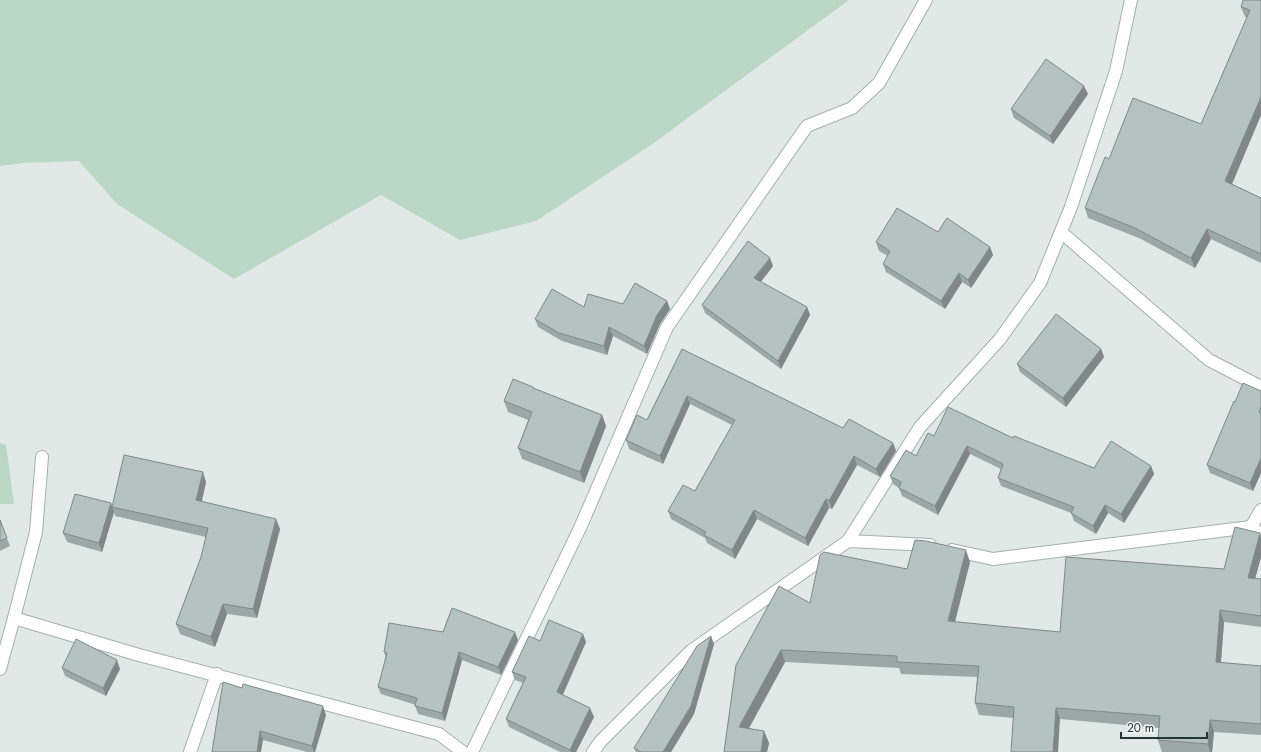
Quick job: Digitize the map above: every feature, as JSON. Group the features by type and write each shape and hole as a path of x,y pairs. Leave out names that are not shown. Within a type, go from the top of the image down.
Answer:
{"street":[{"path":"472,752 580,528 667,327 807,126 852,108 879,83 926,0"},
{"path":"593,752 600,742 691,651 848,541 920,427 1000,339 1040,283 1071,207 1116,71 1131,0"},
{"path":"1060,232 1209,360 1261,387"},
{"path":"0,669 36,532 42,457"},
{"path":"848,541 931,545 994,559 1256,530 1261,510"},
{"path":"14,618 139,654 439,734 463,752"},
{"path":"190,752 217,674"}],"green space":[{"path":"0,0 849,0 651,145 536,221 460,240 381,195 234,279 117,204 79,161 24,163 0,166"},
{"path":"0,443 6,445 14,504 0,504"}],"building":[{"path":"1243,0 1261,0 1261,97 1225,181 1261,198 1261,254 1207,229 1191,258 1135,228 1085,208 1105,157 1109,159 1133,98 1201,124 1250,10 1241,7"},
{"path":"1046,59 1084,86 1050,136 1011,109"},
{"path":"897,208 938,232 947,218 990,247 968,280 959,273 941,301 883,264 890,251 876,242"},
{"path":"748,241 770,258 754,278 807,307 778,361 702,305"},
{"path":"635,283 667,301 657,315 644,346 609,327 604,346 559,333 535,319 552,289 584,307 588,294 623,304"},
{"path":"1056,314 1101,349 1063,398 1017,364"},
{"path":"682,349 843,428 849,419 893,443 876,469 854,456 829,501 826,499 805,538 754,510 732,550 704,535 706,532 668,511 683,485 695,491 735,420 687,396 660,456 626,440 637,415 647,420"},
{"path":"513,379 602,415 580,472 518,448 532,412 504,401"},
{"path":"1243,383 1261,391 1261,407 1259,412 1261,413 1261,458 1250,483 1207,465"},
{"path":"948,407 1013,438 1014,436 1094,468 1111,441 1151,466 1121,514 1105,505 1093,526 1071,513 1074,507 998,478 1003,464 967,446 935,506 899,488 901,482 890,476 906,450 916,456 928,433 934,436"},
{"path":"124,455 203,472 196,500 276,519 253,609 223,604 211,637 176,624 201,557 208,528 112,507"},
{"path":"75,494 111,503 99,543 63,533"},
{"path":"0,520 7,538 0,541"},
{"path":"1235,527 1260,533 1248,578 1261,579 1261,616 1220,610 1216,662 1261,666 1261,724 1210,720 1208,744 1158,740 1160,716 1056,708 1053,752 1011,752 1014,707 975,703 979,666 897,662 897,656 781,650 739,727 764,731 761,752 724,752 736,665 779,586 810,603 820,555 824,552 907,569 915,540 966,550 948,621 1060,632 1066,557 1224,569"},
{"path":"452,608 515,632 498,667 459,652 442,713 415,706 417,698 378,687 387,653 384,652 389,623 443,632"},
{"path":"549,620 583,634 557,692 590,708 570,750 506,719 526,677 512,672 529,636 540,641"},
{"path":"711,636 691,706 663,752 641,752 634,748 697,646"},
{"path":"76,639 117,660 103,688 62,668"},
{"path":"223,682 242,688 243,684 323,706 312,746 260,731 257,752 212,752"}]}
